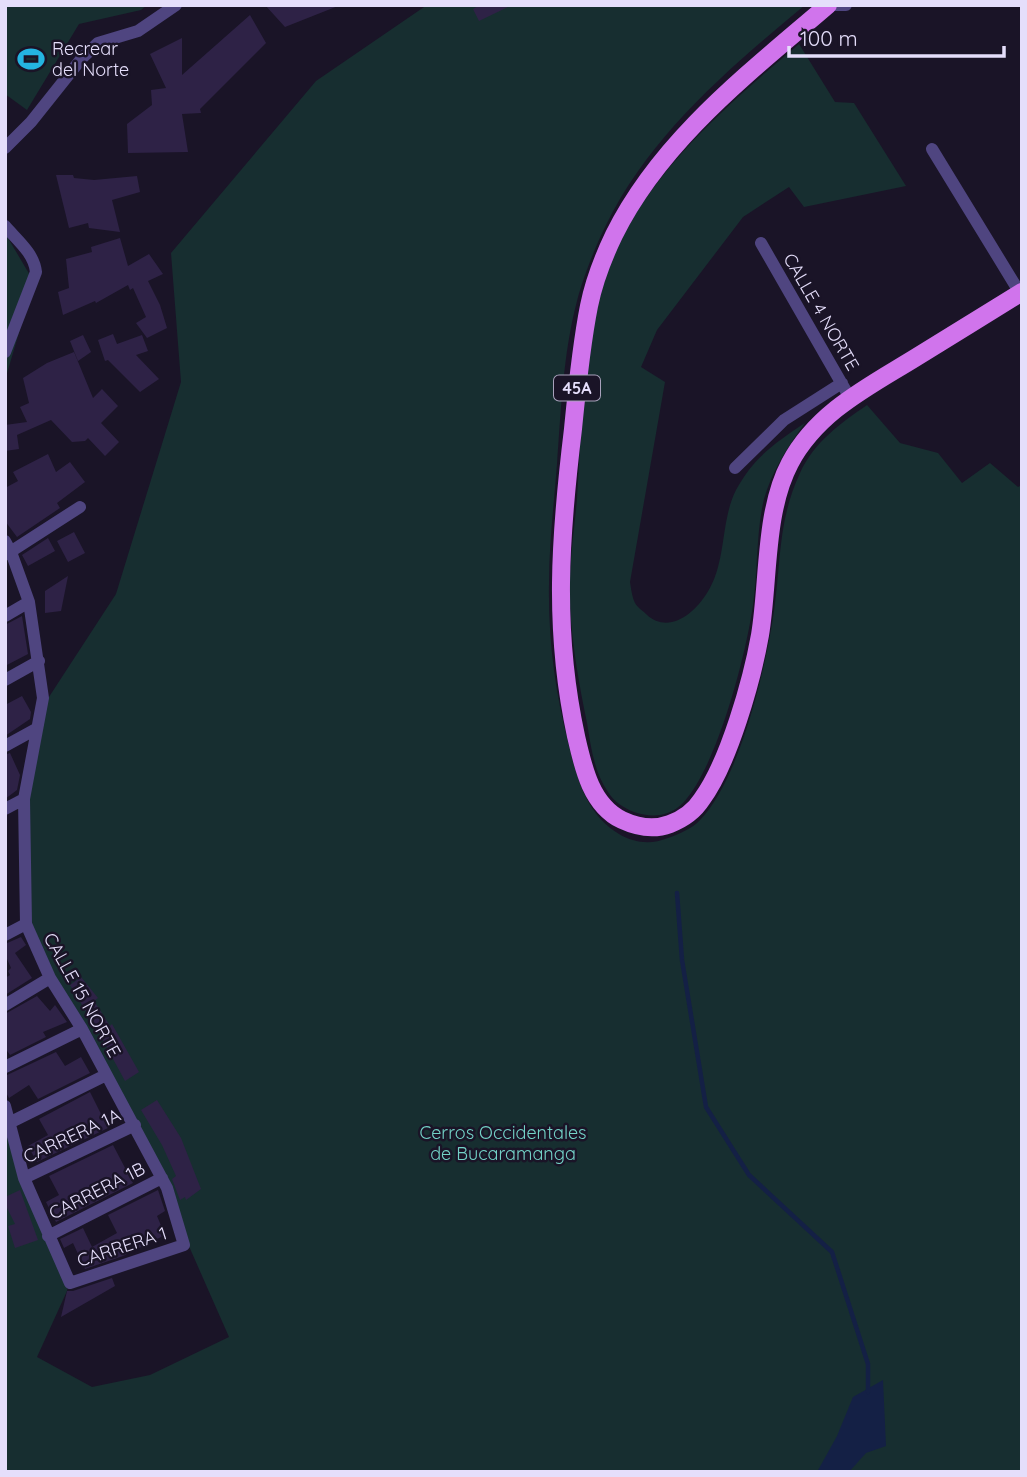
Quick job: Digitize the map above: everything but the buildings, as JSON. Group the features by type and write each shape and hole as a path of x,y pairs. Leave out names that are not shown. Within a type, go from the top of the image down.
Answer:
{"main road":[{"name":"45A","path":"829,5 713,106 659,164 614,234 599,270 590,303 568,466 559,577 561,627 567,686 580,753 589,783 600,802 614,816 629,824 646,828 664,827 682,819 700,803 710,786 733,731 755,658 765,597 773,517 781,485 790,464 815,427 846,391 1021,293"}],"street":[{"path":"5,148 31,122 82,58 98,43 138,31 176,5"},
{"path":"829,5 846,5"},
{"path":"932,149 1021,293"},
{"path":"5,226 28,252 35,263 36,272 5,352"},
{"name":"CALLE 4 NORTE","path":"761,243 846,391"},
{"path":"735,467 784,420 846,391"},
{"path":"7,549 80,507"},
{"name":"CALLE 15 NORTE","path":"7,549 30,602 43,698 24,799 26,923 50,978 82,1028 162,1178 184,1245"},
{"path":"5,615 30,602"},
{"path":"5,680 39,661"},
{"path":"5,746 36,729"},
{"path":"5,810 24,799"},
{"path":"5,935 26,923"},
{"path":"5,1005 50,978"},
{"path":"5,1067 82,1028"},
{"path":"11,1122 106,1075"},
{"path":"5,1106 24,1178 48,1236"},
{"name":"CARRERA 1A","path":"24,1178 135,1125"},
{"name":"CARRERA 1B","path":"48,1236 162,1178"},
{"name":"CARRERA 1","path":"48,1236 70,1283 184,1245"}],"green space":[{"name":"Recrear del Norte","path":"5,5 147,5 141,10 79,24 27,110 5,94"},
{"name":"Cerros Occidentales de Bucaramanga","path":"427,5 805,5 748,53 668,132 624,192 606,225 577,301 561,403 550,554 551,645 564,726 576,771 591,807 608,826 637,841 662,840 694,826 714,802 739,751 758,691 774,611 781,541 793,490 813,452 838,426 867,405 900,443 938,453 962,483 990,463 1018,487 1022,485 1022,1472 5,1472 5,1118 68,1284 37,1357 92,1387 150,1375 229,1337 181,1223 29,929 28,801 47,700 116,594 181,382 171,253 316,81"},
{"path":"799,44 835,102 854,103 906,186 804,207 789,187 743,217 657,330 641,367 665,382 630,582 636,604 654,620 663,623 680,619 702,601 718,568 731,502 736,490 750,468 766,452 805,423 781,459 764,499 749,626 737,680 718,738 695,786 678,808 660,815 641,814 616,802 599,776 572,635 571,565 582,410 593,317 612,255 641,205 660,179 726,108"},
{"path":"5,233 34,282 5,380"}],"water":[{"path":"883,1380 886,1446 866,1453 849,1472 817,1472 837,1436 853,1397"}],"waterway":[{"path":"677,893 682,960 706,1107 749,1175 832,1252 868,1364 868,1392"}],"place":[{"name":"Recrear del Norte","path":"31,59"}]}
